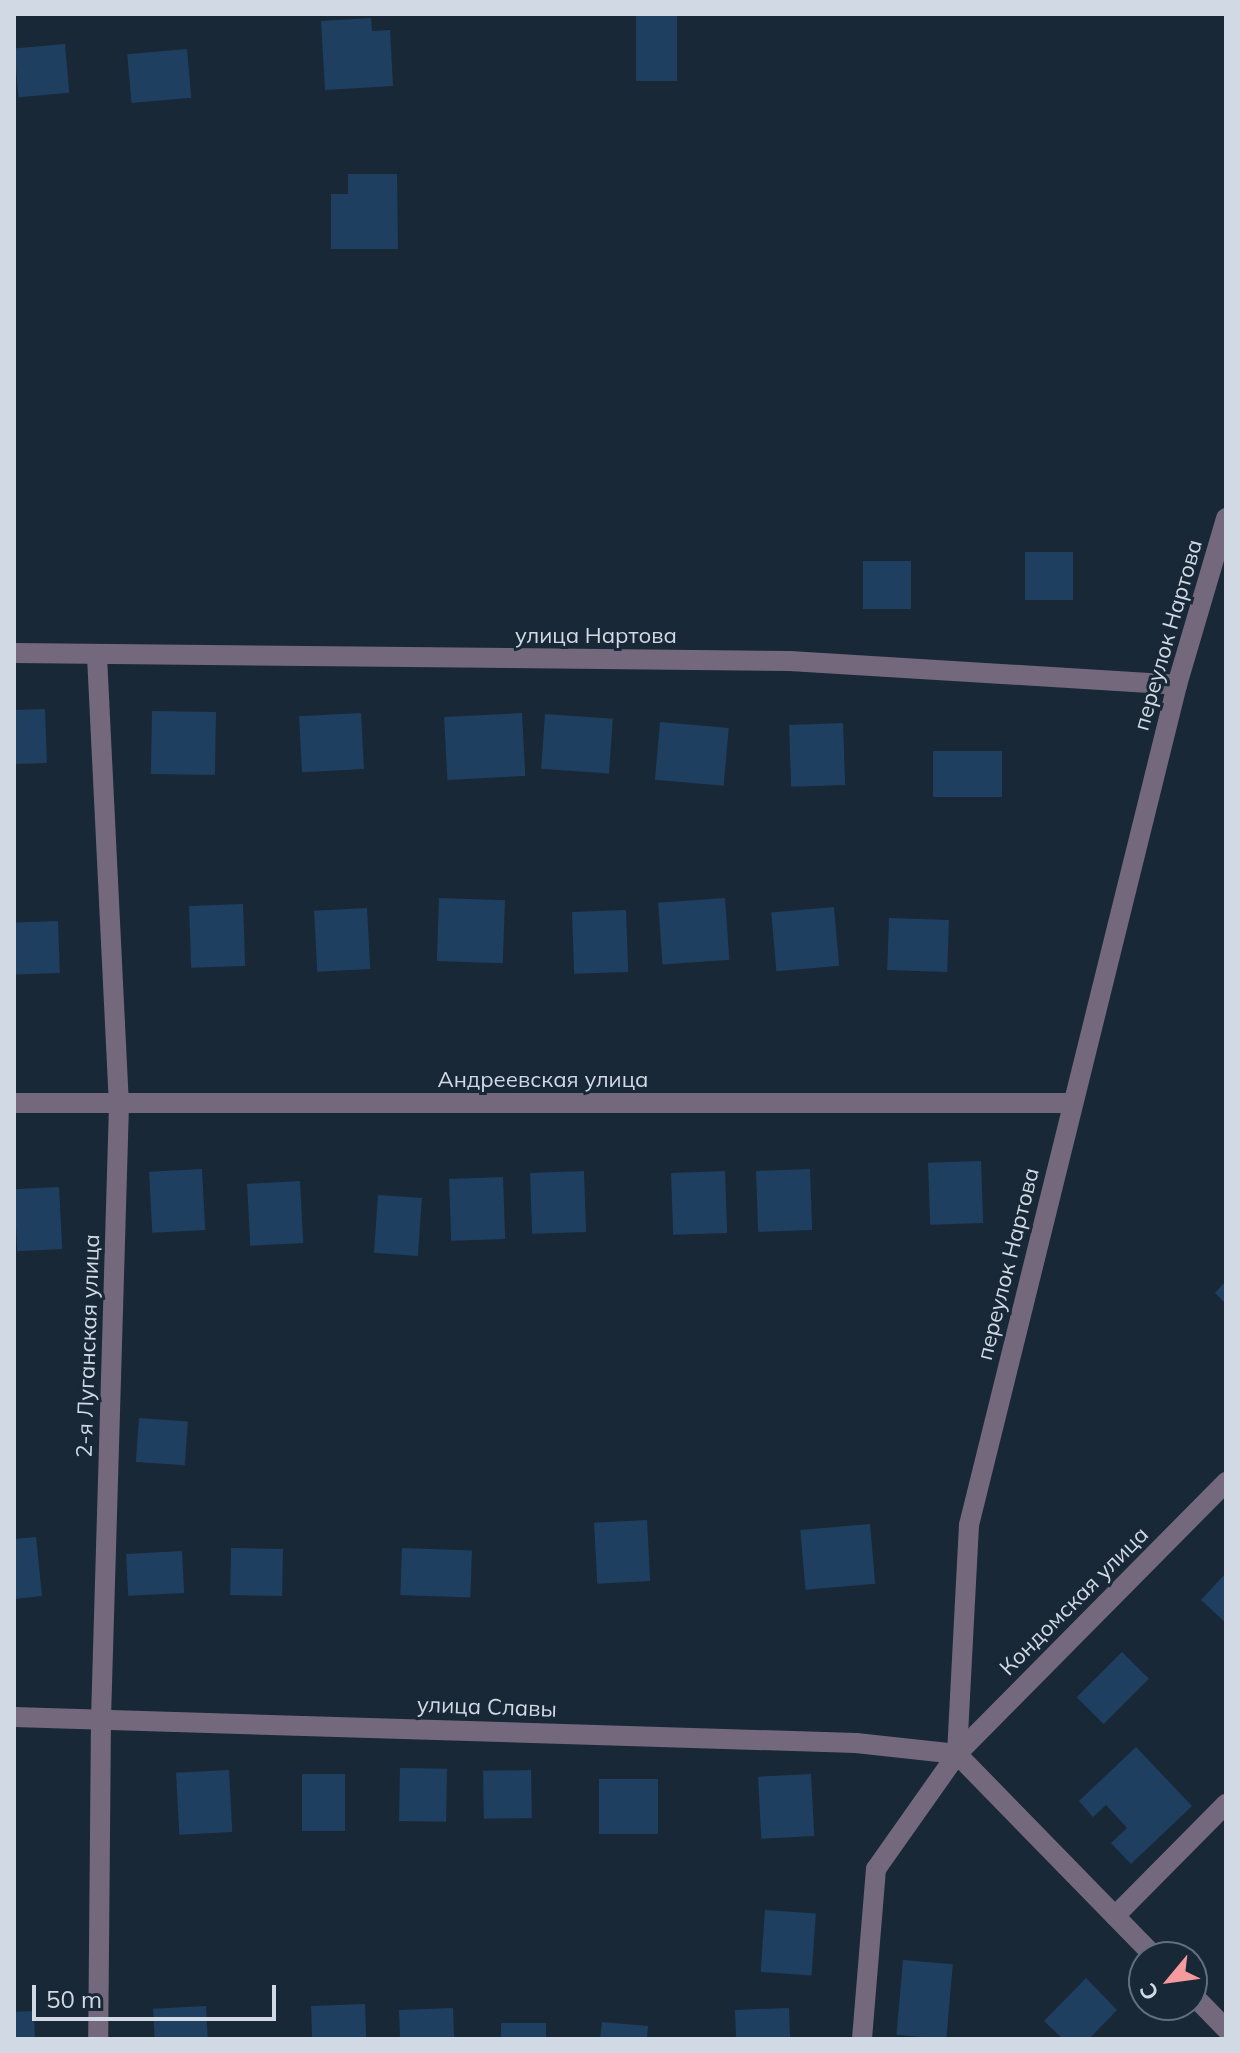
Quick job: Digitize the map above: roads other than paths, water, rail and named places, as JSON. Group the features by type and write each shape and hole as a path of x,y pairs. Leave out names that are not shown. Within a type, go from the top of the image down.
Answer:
{"street":[{"name":"переулок Нартова","path":"957,1754 969,1525 1177,685 1226,518"},
{"name":"улица Нартова","path":"14,653 790,661 1177,685"},
{"name":"2-я Луганская улица","path":"97,656 119,1105 101,1718 98,2039"},
{"name":"Андреевская улица","path":"14,1103 1072,1103"},
{"name":"Кондомская улица","path":"862,2039 876,1869 957,1754 1226,1482"},
{"name":"улица Славы","path":"14,1717 856,1743 957,1754"},
{"path":"957,1754 1139,1941"},
{"path":"1115,1916 1226,1804"},
{"path":"1208,2010 1226,2029"}]}
